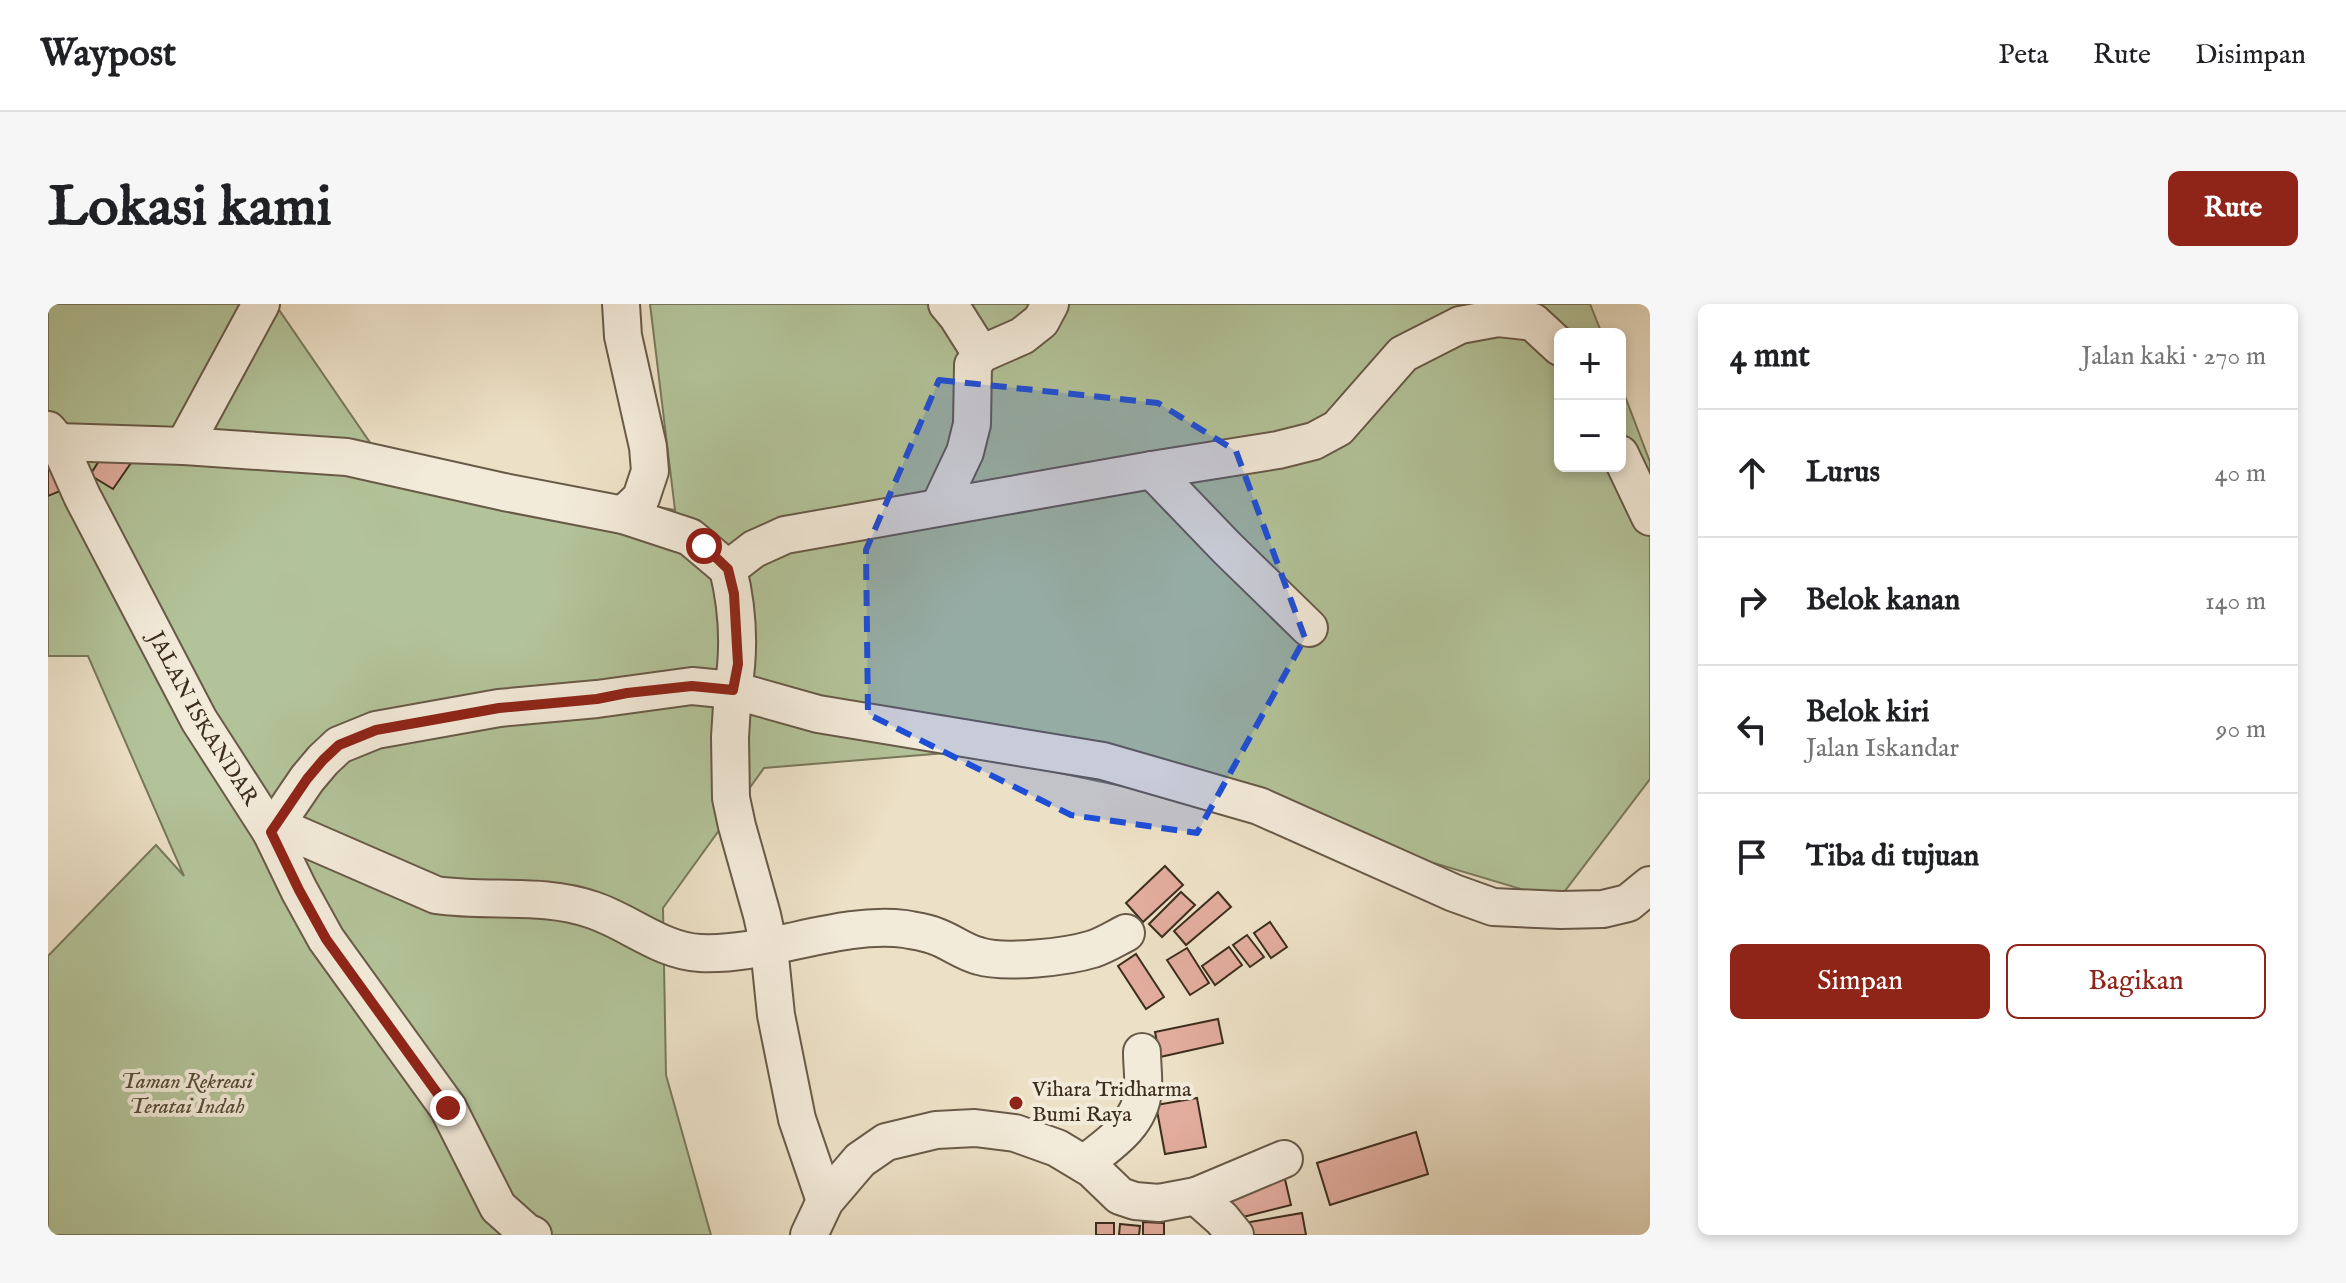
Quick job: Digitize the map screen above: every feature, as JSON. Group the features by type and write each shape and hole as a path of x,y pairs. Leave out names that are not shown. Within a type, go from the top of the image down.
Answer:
{"street":[{"path":"184,446 261,304"},
{"path":"621,304 623,336 648,447 650,471 641,498 623,515"},
{"path":"947,304 981,354"},
{"path":"939,507 965,452 972,424 973,365 981,354 1022,336 1041,321 1050,304"},
{"path":"728,569 754,549 785,535 1278,450 1314,441 1338,428 1403,354 1460,325 1498,318 1533,322 1554,341"},
{"path":"53,436 347,457 623,515 690,537 728,569 734,594 738,647 730,737 731,798 769,947 776,1015 797,1119 825,1201"},
{"name":"JALAN ISKANDAR","path":"53,436 199,720 273,828 299,890 326,939 448,1108 498,1207 533,1235"},
{"path":"1626,467 1650,517"},
{"path":"1152,470 1309,628"},
{"path":"1126,933 1094,948 1063,956 994,960 976,956 935,935 904,929 859,930 769,947 699,953 669,946 593,910 545,899 436,895 273,828 323,760 339,745 376,730 499,708 692,686 733,690 818,714 1103,761 1259,806 1454,893 1493,907 1603,909 1628,903 1650,885"},
{"path":"1084,1164 1134,1120 1143,1093 1142,1052"},
{"path":"809,1235 825,1201 860,1160 886,1142 936,1130 975,1128 1015,1133 1057,1148 1092,1169 1120,1196 1135,1201 1159,1203 1196,1196 1284,1159"},
{"path":"1196,1196 1235,1235"}],"highlighted area":[{"path":"939,380 1158,403 1236,451 1305,638 1197,833 1071,815 868,714 866,550"}],"green space":[{"name":"Taman Rekreasi Teratai Indah","path":"48,304 275,304 380,457 675,510 650,304 1590,304 1600,328 1554,328 1554,472 1626,472 1626,399 1650,462 1650,779 1558,900 1300,823 958,752 764,768 663,908 666,1075 711,1235 48,1235 48,956 156,845 184,876 88,656 48,656"}],"building":[{"path":"110,444 133,460 113,489 90,475"},
{"path":"48,462 60,491 48,496"},
{"path":"1165,866 1183,885 1143,922 1126,903"},
{"path":"1181,892 1195,905 1162,937 1149,924"},
{"path":"1218,892 1231,907 1186,945 1174,931"},
{"path":"1270,922 1287,947 1271,958 1254,933"},
{"path":"1247,935 1264,957 1250,967 1233,945"},
{"path":"1229,947 1242,965 1215,985 1202,966"},
{"path":"1187,948 1209,983 1190,995 1167,960"},
{"path":"1136,954 1164,997 1146,1009 1118,966"},
{"path":"1218,1019 1223,1043 1160,1057 1155,1032"},
{"path":"1197,1098 1206,1147 1165,1154 1156,1105"},
{"path":"1416,1132 1428,1174 1330,1205 1317,1163"},
{"path":"1284,1175 1291,1205 1227,1221 1220,1191"},
{"path":"1302,1213 1306,1235 1247,1235 1244,1223"},
{"path":"1143,1222 1164,1223 1164,1235 1143,1235"},
{"path":"1096,1223 1114,1223 1114,1235 1096,1235"},
{"path":"1120,1224 1140,1226 1139,1235 1119,1235"}],"place":[{"name":"Vihara Tridharma Bumi Raya","path":"1016,1103"}],"route":[{"path":"448,1108 326,939 271,832 323,760 339,745 376,730 499,708 597,699 627,693 692,686 733,690 738,664 734,594 728,569 704,546"}]}
